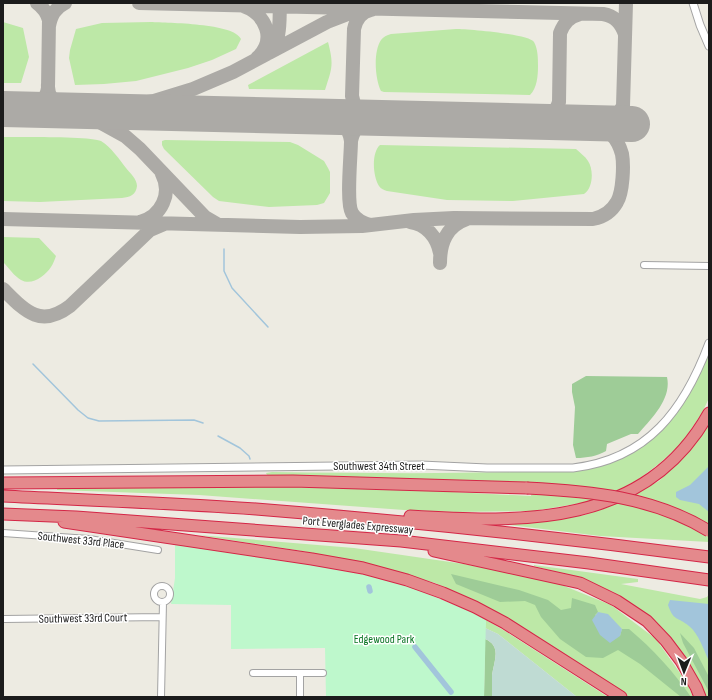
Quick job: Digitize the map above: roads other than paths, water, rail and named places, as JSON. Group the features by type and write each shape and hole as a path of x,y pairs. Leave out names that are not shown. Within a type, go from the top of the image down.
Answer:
{"highway":[{"path":"349,517 390,514 447,518 517,518 550,516 606,503 623,495 658,472 686,446 709,413"},
{"path":"3,483 293,481 580,491 629,499 672,513 709,531"},
{"name":"Port Everglades Expressway","path":"3,496 210,506 349,517 592,542 709,557"},
{"name":"Port Everglades Expressway","path":"3,514 76,517 401,541 589,563 709,580"},
{"path":"36,515 72,524 237,547 356,566 406,580 443,593 475,607 505,624 621,697"},
{"path":"401,541 417,548 580,583 617,601 647,621 666,640 681,661 700,697"}],"street":[{"path":"693,3 709,46"},
{"path":"644,265 709,266"},
{"name":"Southwest 34th Street","path":"3,470 417,465 487,468 573,468 586,466 626,453 645,441 657,431 680,402 704,356 709,343"},
{"name":"Southwest 33rd Place","path":"3,533 89,539 123,543 158,550"},
{"path":"161,697 163,602"},
{"name":"Southwest 33rd Court","path":"4,619 162,617"},
{"path":"253,673 323,673"},
{"path":"300,673 300,697"}],"waterway":[{"path":"224,249 224,271 232,288 268,327"},
{"path":"33,364 78,410 88,418 99,421 194,420 203,423"},
{"path":"218,436 240,448 249,456 250,459"},
{"path":"369,587 370,591"},
{"path":"415,647 451,692"}],"park label":[{"name":"Edgewood Park","path":"384,639"}]}
